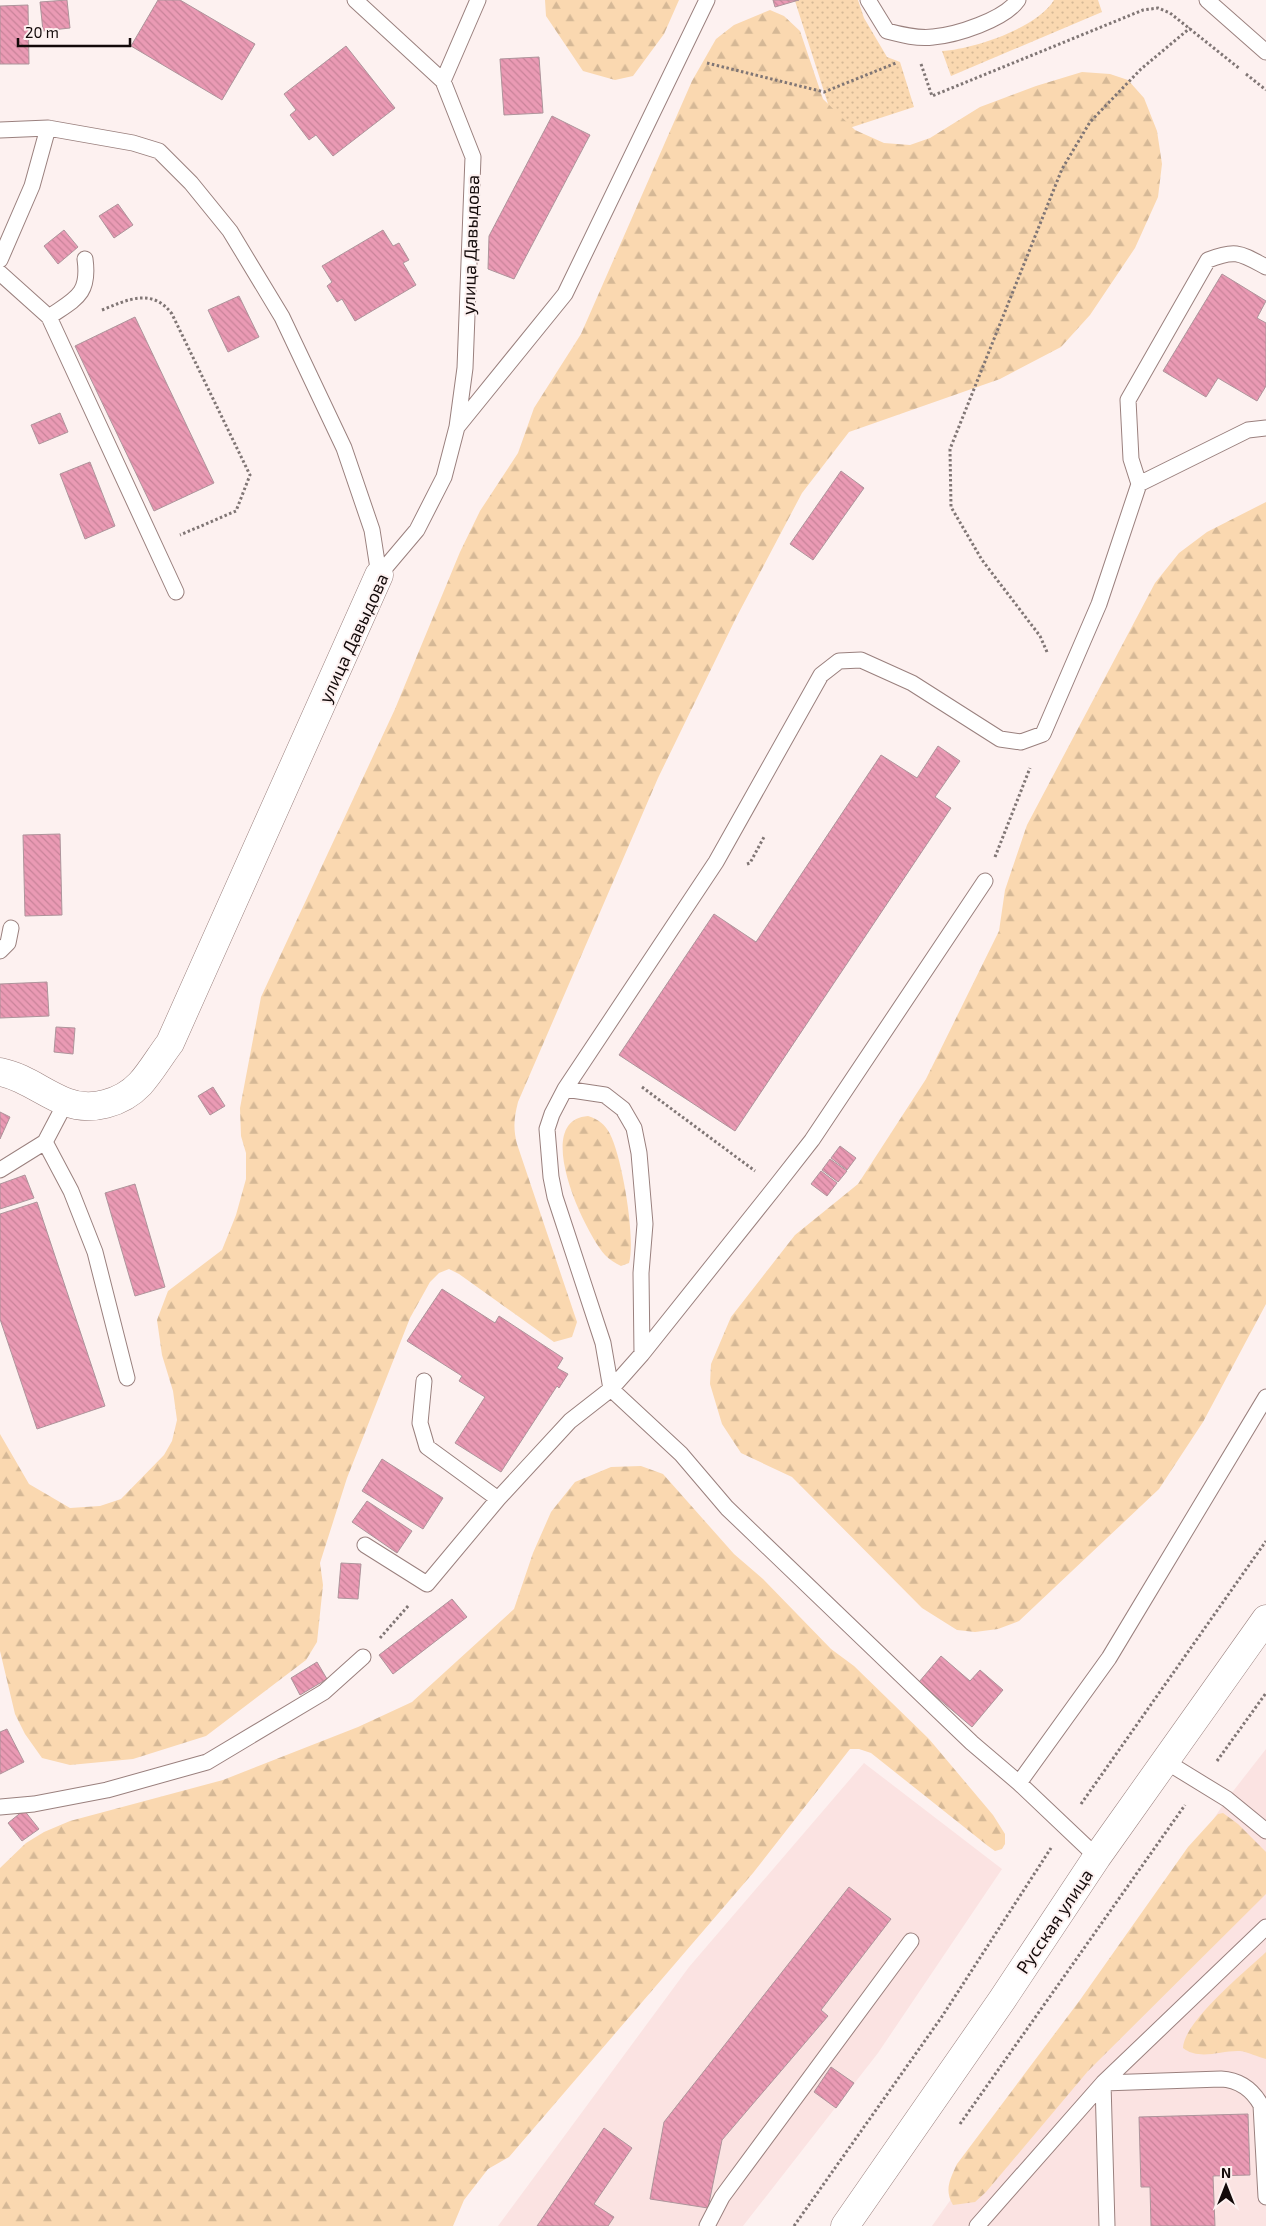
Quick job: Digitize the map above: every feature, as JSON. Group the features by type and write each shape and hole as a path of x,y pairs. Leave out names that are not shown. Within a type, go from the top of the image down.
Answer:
{"street":[{"name":"улица Давыдова","path":"0,1072 16,1076 66,1102 90,1108 106,1104 140,1084 170,1043 379,575"},
{"name":"Русская улица","path":"845,2226 1002,2000 1097,1857 1266,1619"}],"lane":[{"path":"355,0 442,81 478,0"},
{"path":"457,427 565,294 707,0"},
{"path":"868,0 887,31 913,37 932,38 968,30 1003,13 1018,0"},
{"path":"1207,0 1266,52"},
{"name":"улица Давыдова","path":"379,575 417,530 444,477 457,427 465,368 473,157 442,81"},
{"path":"0,260 32,186 48,128"},
{"path":"0,130 48,128 133,143 159,151 191,183 230,231 282,317 344,448 372,530 379,575"},
{"path":"1097,1857 1019,1783 972,1743 727,1508 681,1454 611,1389 603,1343 555,1197 551,1177 547,1129 552,1114 565,1089 716,862 821,675 839,661 861,660 912,683 1000,739 1021,742 1043,734 1099,604 1139,484 1131,459 1128,400 1208,260 1228,252 1247,256 1266,267"},
{"path":"49,317 79,297 85,286 87,276 84,259"},
{"path":"0,273 49,317 176,592"},
{"path":"1139,484 1248,430 1266,428"},
{"path":"365,1545 427,1584 498,1499 570,1421 611,1389 642,1354 818,1132 985,881"},
{"path":"0,950 8,943 11,928"},
{"path":"565,1089 605,1095 623,1109 634,1128 639,1153 645,1224 641,1273 642,1354"},
{"path":"0,1170 45,1142 66,1102"},
{"path":"45,1142 71,1191 94,1252 127,1378"},
{"path":"424,1381 420,1423 427,1447 498,1499"},
{"path":"1019,1783 1109,1658 1266,1398"},
{"path":"0,1807 34,1804 107,1790 207,1762 324,1692 363,1657"},
{"path":"1165,1761 1227,1799 1266,1831"},
{"path":"977,2226 1103,2083 1266,1926"},
{"path":"707,2226 722,2197 912,1941"},
{"path":"1103,2083 1221,2079 1234,2080 1246,2087 1255,2095 1261,2105 1266,2197"},
{"path":"1103,2083 1107,2226"}],"path":[{"path":"921,63 932,96 1144,10 1158,8 1170,13 1190,28 1266,90"},
{"path":"1063,687 1040,636 982,560 952,508 950,449 1067,161 1090,122 1141,69 1190,28"},
{"path":"681,57 824,92 900,61"},
{"path":"56,331 132,297 145,298 165,304 172,314 250,475 236,511 155,547"},
{"path":"985,881 1043,734"},
{"path":"637,1083 776,1186"},
{"path":"794,2226 941,2018 1065,1827 1266,1541"},
{"path":"363,1657 427,1584"},
{"path":"957,2128 1132,1877 1266,1693"}],"shaded area":[{"path":"1266,1749 1266,2226 932,2226 1063,2042 1227,1799"},
{"path":"864,1763 1002,1869 878,2053 743,2226 498,2226 689,1967"}],"green space":[{"path":"545,0 679,0 664,34 633,76 615,80 583,71 546,16"},
{"path":"858,0 864,18 887,57 900,62 914,107 837,132 795,1"},
{"path":"1054,0 1098,0 1102,12 951,76 942,51 971,46 1020,28 1034,20"},
{"path":"770,10 784,16 800,31 823,99 855,130 884,143 910,145 930,138 980,107 1036,86 1082,72 1110,74 1128,80 1144,98 1157,131 1162,164 1158,197 1135,248 1090,315 1061,347 1000,379 849,432 802,493 736,618 658,778 518,1102 515,1118 517,1144 577,1322 572,1337 554,1342 459,1274 449,1269 439,1273 430,1282 410,1318 347,1478 320,1563 323,1585 317,1642 306,1660 206,1736 133,1759 70,1765 42,1758 25,1734 15,1714 0,1651 0,1434 29,1484 70,1508 100,1506 121,1499 164,1455 172,1441 177,1420 173,1391 162,1355 157,1320 168,1291 222,1250 236,1215 246,1179 246,1153 241,1136 240,1108 261,997 395,709 460,552 480,511 518,453 534,408 581,334 692,81 716,39 734,25"},
{"path":"1266,502 1266,1304 1203,1422 1159,1489 1019,1621 998,1629 975,1632 957,1630 922,1608 792,1477 741,1453 722,1424 710,1384 711,1364 731,1317 795,1235 858,1184 926,1079 999,931 1005,890 1027,825 1155,583 1179,553 1207,532"},
{"path":"588,1116 601,1122 606,1127 615,1145 619,1160 627,1198 631,1236 629,1263 621,1266 607,1257 596,1243 586,1225 568,1179 563,1156 564,1136 572,1122"},
{"path":"641,1466 663,1474 734,1554 763,1579 831,1649 854,1666 929,1739 993,1815 1005,1834 1005,1844 1002,1849 995,1851 988,1846 871,1753 859,1749 850,1749 753,1873 509,2157 488,2169 464,2200 453,2226 0,2226 0,1868 26,1843 44,1832 70,1821 223,1780 358,1727 412,1702 514,1609 533,1553 551,1512 575,1482 611,1467"},
{"path":"1223,1813 1238,1824 1266,1852 1266,1894 1088,2071 986,2192 975,2202 953,2205 948,2189 957,2164 1080,2000 1188,1847 1218,1814"},
{"path":"1266,1952 1266,2059 1240,2051 1196,2054 1183,2048 1193,2024 1204,2011"}],"building":[{"path":"67,0 70,28 43,31 40,2"},
{"path":"158,0 180,0 255,44 222,100 131,46"},
{"path":"773,0 799,0 775,7"},
{"path":"28,5 29,64 0,64 0,6"},
{"path":"346,46 395,108 333,156 316,135 309,140 290,115 296,110 284,94"},
{"path":"539,57 543,113 504,115 500,59"},
{"path":"552,116 590,135 514,279 488,269 489,236"},
{"path":"118,204 133,225 114,238 99,216"},
{"path":"64,230 78,247 58,264 44,246"},
{"path":"383,230 393,246 399,243 409,260 403,263 416,285 355,321 342,299 337,302 327,286 332,282 322,266"},
{"path":"1222,274 1266,301 1257,318 1266,323 1266,386 1257,401 1218,378 1206,397 1163,371"},
{"path":"239,296 259,337 228,352 208,310"},
{"path":"135,317 214,483 154,511 75,346"},
{"path":"60,413 68,432 39,444 31,425"},
{"path":"90,462 115,526 85,539 60,474"},
{"path":"841,471 864,488 813,560 790,544"},
{"path":"938,746 960,761 935,797 951,808 735,1131 619,1055 714,914 756,942 881,755 917,778"},
{"path":"60,834 62,915 25,916 23,835"},
{"path":"47,982 49,1016 0,1018 0,984"},
{"path":"56,1027 75,1028 73,1054 54,1052"},
{"path":"213,1087 225,1106 210,1115 198,1096"},
{"path":"0,1112 10,1117 0,1139"},
{"path":"840,1146 856,1158 847,1170 831,1158"},
{"path":"830,1159 847,1171 838,1182 822,1170"},
{"path":"821,1171 837,1183 827,1196 811,1184"},
{"path":"25,1175 34,1198 0,1209 0,1184"},
{"path":"135,1184 165,1287 135,1296 105,1193"},
{"path":"37,1202 105,1406 37,1429 0,1319 0,1214"},
{"path":"442,1289 495,1323 499,1316 563,1358 557,1368 568,1374 559,1388 557,1386 501,1472 455,1443 485,1397 459,1381 462,1376 407,1341"},
{"path":"382,1459 443,1498 423,1529 362,1491"},
{"path":"367,1501 412,1531 397,1553 352,1522"},
{"path":"341,1563 361,1564 358,1599 338,1598"},
{"path":"452,1599 467,1617 393,1674 379,1655"},
{"path":"941,1656 970,1681 980,1670 1003,1690 972,1727 919,1682"},
{"path":"317,1662 327,1679 300,1695 291,1678"},
{"path":"7,1729 24,1762 0,1774 0,1732"},
{"path":"24,1810 39,1829 22,1841 8,1823"},
{"path":"849,1887 891,1919 821,2010 828,2016 722,2140 708,2208 650,2199 664,2122"},
{"path":"831,2067 854,2083 836,2108 814,2092"},
{"path":"1248,2114 1250,2175 1213,2176 1215,2226 1151,2226 1150,2187 1141,2187 1139,2117"},
{"path":"604,2128 632,2148 594,2204 614,2217 608,2226 537,2226"}]}
